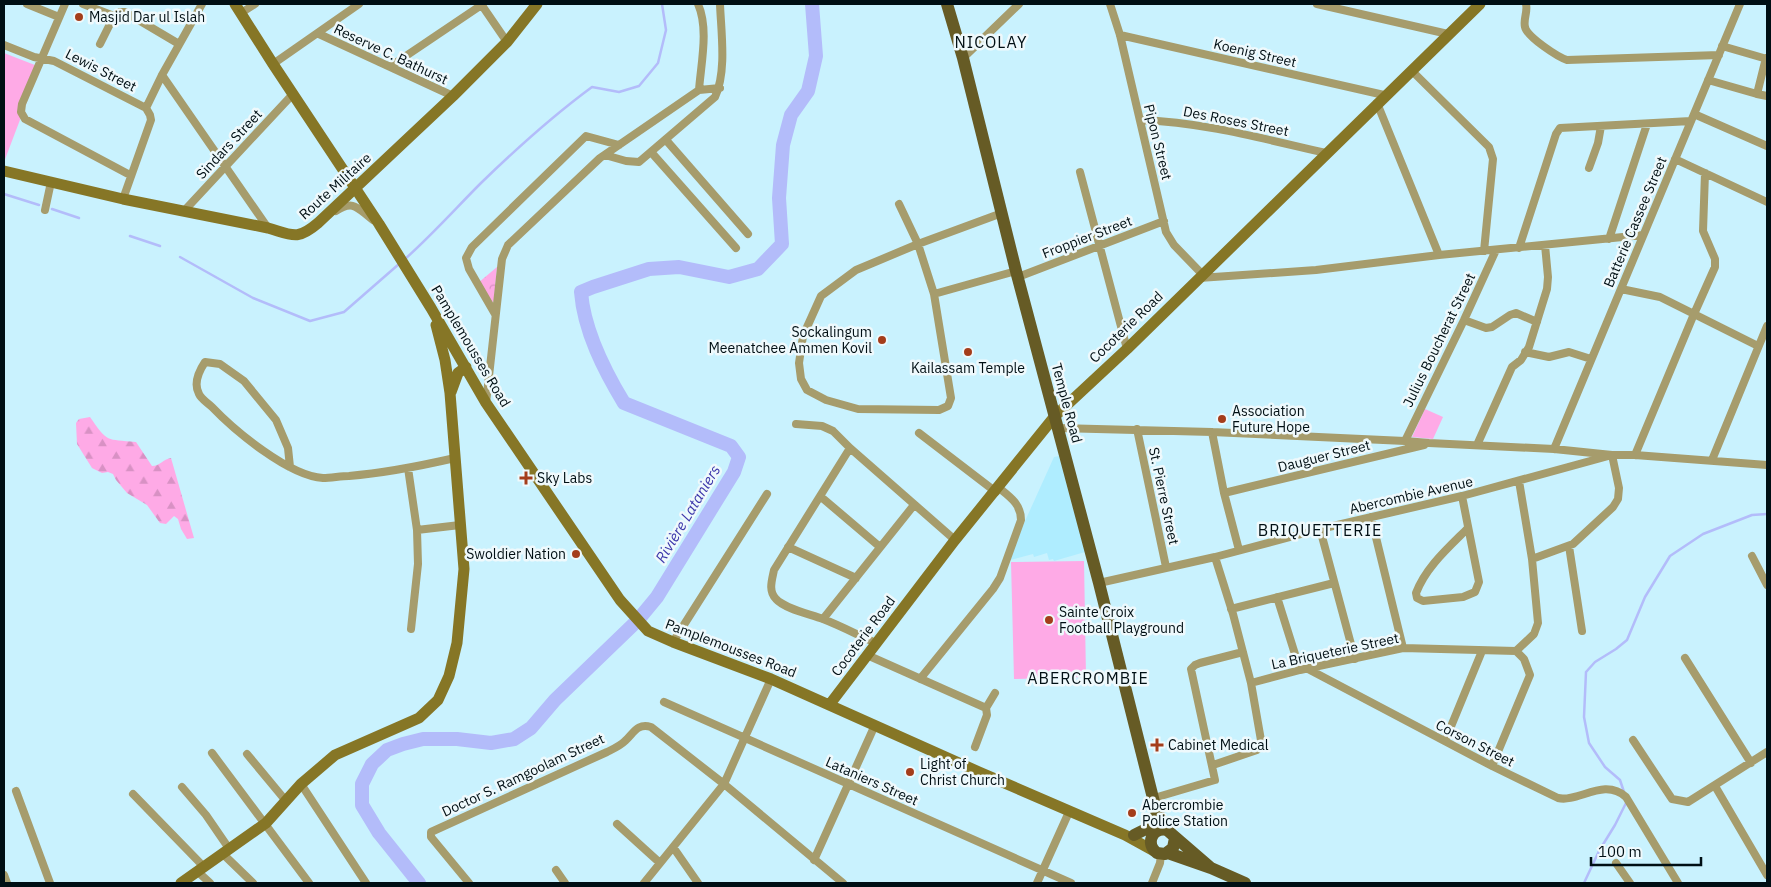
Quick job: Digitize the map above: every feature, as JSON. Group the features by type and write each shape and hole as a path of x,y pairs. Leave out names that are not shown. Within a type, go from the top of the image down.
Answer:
{"main road":[{"name":"Route Militaire","path":"4,171 123,199 268,228 297,236 308,232 453,96 506,42 537,4"},
{"name":"Temple Road","path":"947,4 963,58 1017,274 1099,583 1155,809 1153,834"},
{"name":"Cocoterie Road","path":"830,704 1022,456 1127,348 1480,4"},
{"name":"Pamplemousses Road","path":"238,8 402,261 486,403 620,600 648,630 673,642 771,679 830,704 1069,812 1129,835"},
{"path":"181,883 266,823 301,784 335,755 419,718 438,700 449,676 458,633 464,569 448,374 441,340 431,308"},
{"path":"448,374 463,363"},
{"path":"450,393 463,363"},
{"name":"Temple Road","path":"1155,809 1171,834"},
{"path":"1129,835 1146,829 1155,809"},
{"path":"1129,835 1153,834 1160,829 1171,834 1210,868"},
{"path":"1153,834 1151,845 1161,852"},
{"path":"1161,852 1174,848 1171,834"},
{"path":"1129,835 1161,852 1210,868 1244,883"}],"street":[{"path":"26,4 59,17"},
{"path":"65,4 22,104 21,112 25,119 130,175"},
{"path":"83,4 114,16"},
{"path":"123,199 151,120 146,108 162,75 202,4"},
{"path":"238,8 255,4"},
{"path":"391,66 482,4 506,42"},
{"path":"698,4 701,12 703,33 699,90"},
{"path":"605,155 626,161 639,162 715,97 720,88 722,50 720,4"},
{"path":"963,58 1019,4"},
{"name":"Pipon Street","path":"1110,4 1120,35 1166,232 1174,245 1201,276"},
{"path":"1317,4 1448,34"},
{"path":"1526,4 1527,10 1524,24 1526,31 1559,57 1567,60 1719,55"},
{"name":"Batterie Cassee Street","path":"1554,449 1740,4"},
{"path":"273,64 319,34 356,5"},
{"path":"100,44 114,16 120,12 125,12 179,44"},
{"name":"Reserve C. Bathurst","path":"319,34 453,96"},
{"name":"Koenig Street","path":"1120,35 1381,99"},
{"name":"Lewis Street","path":"4,44 34,57 54,60 146,108"},
{"path":"1722,46 1766,59 1757,94"},
{"path":"1411,70 1489,147 1493,159 1484,251"},
{"path":"162,75 268,228"},
{"path":"1708,80 1767,96"},
{"path":"486,403 502,259 508,245 605,155 699,90 720,88"},
{"name":"Sindars Street","path":"184,211 293,94"},
{"path":"1381,99 1438,255"},
{"path":"1519,248 1557,130 1560,128 1648,124 1693,117 1767,146"},
{"name":"Des Roses Street","path":"1140,120 1172,121 1204,126 1326,153"},
{"path":"1609,240 1648,124"},
{"path":"1588,168 1598,143 1601,126"},
{"path":"495,314 469,269 466,258 472,247 586,136 619,145"},
{"path":"666,140 748,234"},
{"path":"651,152 736,248"},
{"path":"1675,159 1767,202"},
{"path":"1080,172 1127,348"},
{"path":"1636,455 1715,267 1715,259 1703,231 1705,173"},
{"path":"45,210 52,182"},
{"path":"318,223 344,206 351,204 378,224"},
{"path":"899,204 918,244 934,294 951,398 948,406 939,410 858,409 826,400 807,390 801,379 799,363 803,336 821,296 856,270 918,244 1002,212"},
{"name":"Froppier Street","path":"934,294 1017,274 1099,247 1164,220"},
{"path":"1201,276 1316,270 1438,255 1609,240 1643,235"},
{"path":"1477,445 1512,367 1521,360 1526,352 1537,322 1547,290 1548,277 1545,245"},
{"name":"Julius Boucherat Street","path":"1405,441 1496,250"},
{"path":"1621,289 1660,296 1758,346"},
{"path":"1464,320 1486,328 1492,327 1510,314 1516,313 1537,322"},
{"path":"1712,460 1767,327"},
{"path":"1526,352 1549,357 1570,352 1591,359"},
{"path":"290,467 288,448 276,420 244,381 220,364 205,362 197,375 198,393 225,420 272,456 290,467 307,475 323,478 364,474 408,468 455,458"},
{"path":"1056,422 1137,430 1554,449 1612,456 1636,455 1767,465"},
{"path":"796,424 809,424 828,428 956,540"},
{"name":"St. Pierre Street","path":"1137,430 1166,567"},
{"path":"1212,432 1224,493 1239,550"},
{"path":"919,433 1015,502 1020,509 1021,516 1000,578 986,600 920,679"},
{"name":"Dauguer Street","path":"1224,493 1429,443"},
{"path":"850,448 774,570 771,584 772,592 776,599 783,604 876,643"},
{"path":"1532,559 1577,542 1613,507 1618,499 1619,488 1612,456"},
{"name":"Abercombie Avenue","path":"1099,583 1216,557 1320,529 1462,496 1612,456"},
{"path":"408,468 417,530 417,586 411,628"},
{"path":"1492,766 1530,675 1524,659 1516,651 1534,634 1538,623 1532,559 1519,481"},
{"path":"673,642 766,494"},
{"path":"820,496 880,547"},
{"path":"1462,496 1479,582 1475,592 1463,597 1420,600 1416,593 1425,574 1468,528"},
{"path":"824,620 914,505"},
{"path":"1371,517 1403,648"},
{"path":"417,530 460,525"},
{"path":"1320,529 1355,660"},
{"path":"1569,546 1582,631"},
{"path":"788,547 856,578"},
{"path":"1752,556 1767,585"},
{"path":"1213,765 1257,750 1262,746 1251,683 1216,557"},
{"path":"1231,609 1334,582"},
{"path":"1277,597 1304,669"},
{"name":"La Briqueterie Street","path":"1251,683 1304,669 1355,660 1403,648 1516,651"},
{"path":"1445,741 1482,651"},
{"path":"1155,809 1213,781 1215,778 1191,669 1200,663 1243,652"},
{"path":"867,655 986,708"},
{"path":"1685,658 1751,763"},
{"name":"Corson Street","path":"1304,669 1492,766 1563,799 1590,792 1611,790 1620,793 1626,797 1678,883"},
{"path":"644,883 724,784 771,679"},
{"path":"975,747 987,715 986,708 995,693"},
{"name":"Lataniers Street","path":"664,702 1071,883"},
{"path":"814,860 876,725"},
{"name":"Doctor S. Ramgoolam Street","path":"469,883 430,837 430,833 607,752 624,742 637,727 651,727 724,784"},
{"path":"1633,740 1672,799 1688,802 1767,752"},
{"path":"212,752 309,883"},
{"path":"247,754 286,801"},
{"path":"301,784 366,883"},
{"path":"724,784 843,883"},
{"path":"1715,786 1767,875"},
{"path":"182,787 206,815 226,852 253,883"},
{"path":"16,791 50,883"},
{"path":"133,794 201,869 210,883"},
{"path":"1037,883 1069,812"},
{"path":"617,824 660,863"},
{"path":"673,848 698,883"},
{"path":"1152,883 1160,863 1161,852"},
{"path":"1616,863 1630,883"},
{"path":"556,870 565,883"},
{"path":"4,875 7,883"}],"shaded area":[{"path":"1059,456 1085,552 1054,561 1053,559 1049,560 1047,553 1034,557 1033,554 1007,561 1054,457"}],"green space":[{"path":"4,53 40,67 4,162"},
{"path":"497,267 494,300 492,303 478,283"},
{"path":"1425,409 1443,417 1433,439 1412,437"},
{"path":"90,417 108,438 136,442 152,466 171,458 194,538 187,539 178,519 174,516 166,524 160,523 147,505 127,493 113,474 108,472 102,473 92,468 77,444 76,423 79,419"},
{"name":"Sainte Croix Football Playground","path":"1084,561 1086,677 1014,679 1011,562"}],"waterway":[{"path":"405,259 507,158 592,87 619,92 639,86 658,63 666,30 662,4"},
{"name":"Rivière Lataniers","path":"419,883 379,833 362,805 362,784 372,764 387,750 423,739 457,739 491,743 514,739 531,728 555,700 638,620 657,597 734,472 739,457 731,446 624,403 596,350 586,321 581,292 649,269 679,267 729,277 758,269 782,244 779,198 783,145 791,115 808,91 816,56 812,4"},
{"path":"4,194 39,205"},
{"path":"52,209 79,218"},
{"path":"130,236 160,246"},
{"path":"180,257 253,298 310,321 344,312 399,264"},
{"path":"1625,795 1620,780 1605,767 1589,743 1584,717 1586,672 1595,662 1627,640 1645,597 1670,556 1703,534 1752,515 1767,514"},
{"path":"1584,883 1599,851 1626,803"}],"place":[{"name":"Masjid Dar ul Islah","path":"79,17"},
{"name":"Sockalingum Meenatchee Ammen Kovil","path":"882,340"},
{"name":"Kailassam Temple","path":"968,352"},
{"name":"Association Future Hope","path":"1222,419"},
{"name":"Sky Labs","path":"526,478"},
{"name":"Swoldier Nation","path":"576,554"},
{"name":"Sainte Croix Football Playground","path":"1049,620"},
{"name":"Cabinet Medical","path":"1157,745"},
{"name":"Light of Christ Church","path":"910,772"},
{"name":"Abercrombie Police Station","path":"1132,813"}],"district":[{"name":"NICOLAY","path":"991,42"},
{"name":"BRIQUETTERIE","path":"1320,530"},
{"name":"ABERCROMBIE","path":"1088,678"}]}
